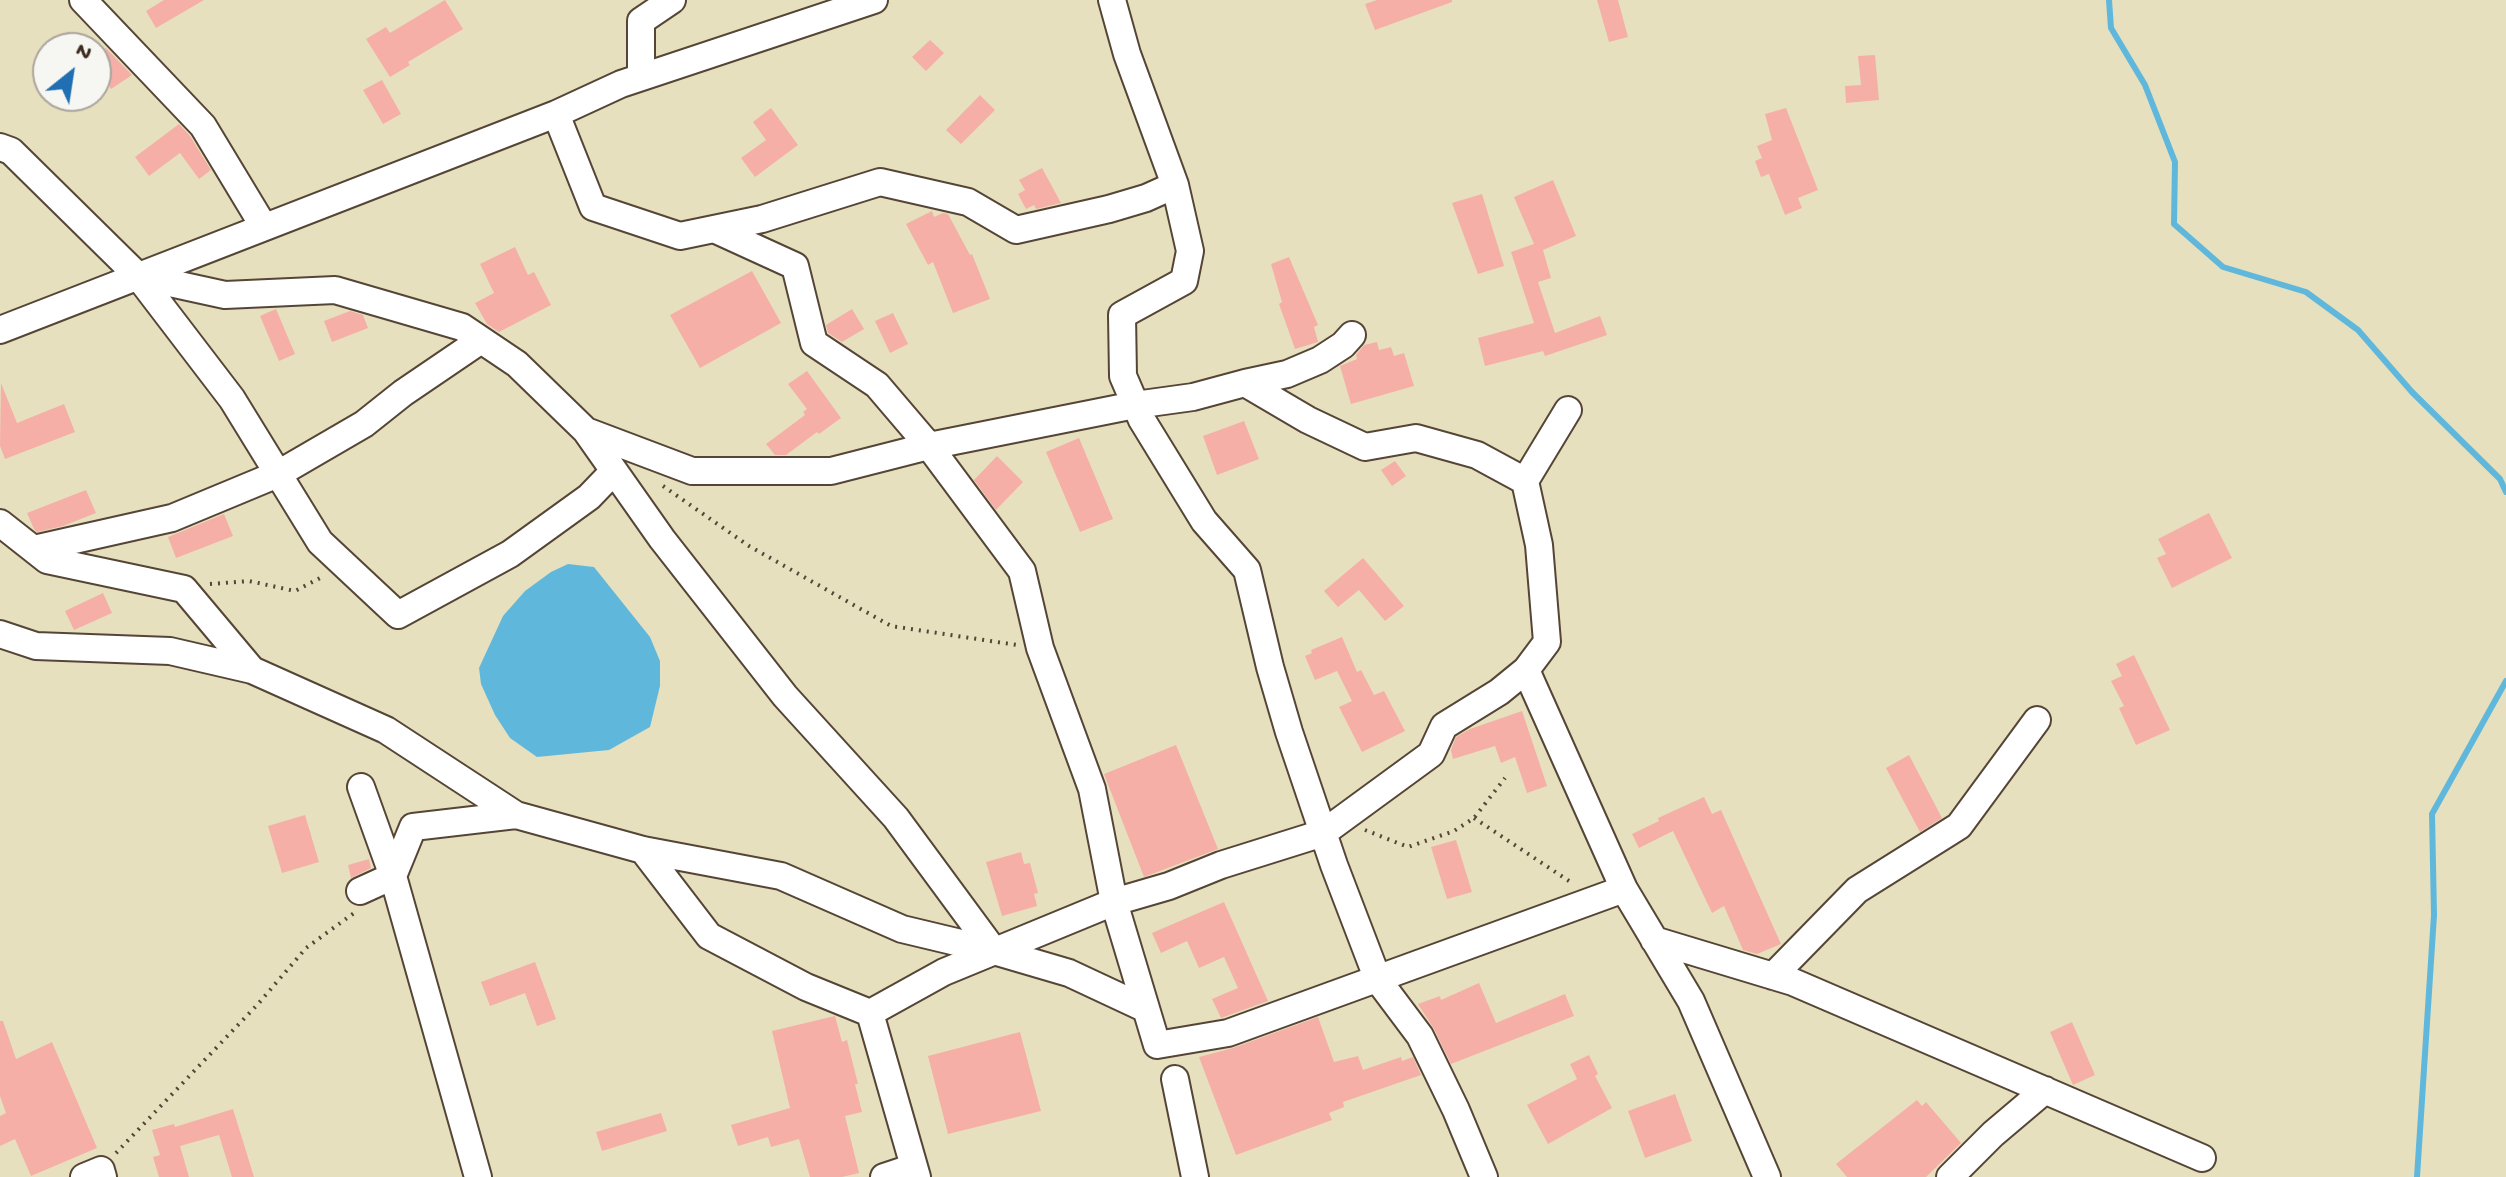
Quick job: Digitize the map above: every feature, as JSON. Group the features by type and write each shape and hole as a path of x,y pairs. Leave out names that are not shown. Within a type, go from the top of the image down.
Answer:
{"street":[{"path":"83,0 203,126 264,227"},
{"path":"641,77 641,21 672,0"},
{"path":"0,330 556,114 641,77 874,0"},
{"path":"1112,0 1127,54 1175,185 1190,251 1184,281 1122,315 1123,376 1142,420 1204,521 1247,570 1270,667 1332,827 1378,980 1420,1036 1484,1177"},
{"path":"556,114 593,207 680,236 762,219 880,182 968,202 1016,230 1146,198 1175,185"},
{"path":"0,147 11,151 138,276 232,399 320,542 398,615 510,554 589,497 614,471"},
{"path":"714,229 795,266 814,343 877,385 929,446 1022,571 1040,648 1092,789 1114,902 1157,1045 1228,1033 1624,889"},
{"path":"138,276 225,295 335,290 462,327 517,364 586,431 662,539 785,696 896,818 994,951"},
{"path":"586,431 692,471 831,471 929,446 1135,405 1193,397 1287,374 1320,360 1352,335"},
{"path":"34,549 172,518 278,474 364,424 403,393 481,340"},
{"path":"1245,383 1308,420 1365,447 1416,438 1477,455 1525,481"},
{"path":"870,1013 944,972 1114,902 1169,886 1332,827 1431,754 1444,726 1499,692 1526,670 1547,642 1539,545 1525,481 1568,410"},
{"path":"0,523 47,560 184,589 252,670"},
{"path":"0,634 36,646 170,651 252,670 386,730 516,815 643,850 781,876 902,929 1069,973 1146,1009"},
{"path":"1526,670 1624,889 1691,1001 1767,1177"},
{"path":"1773,976 1857,890 1959,826 2037,720"},
{"path":"361,787 393,876 478,1177"},
{"path":"358,901 393,876 413,827 516,815"},
{"path":"643,850 709,936 806,987 870,1013"},
{"path":"1654,940 1793,982 2202,1158"},
{"path":"870,1013 915,1172 884,1177"},
{"path":"1175,1079 1195,1177"},
{"path":"1950,1177 1993,1134 2045,1090"}],"path":[{"path":"661,485 749,546 891,626 1040,648"},
{"path":"184,589 249,581 295,591 334,572 350,570"},
{"path":"1332,827 1408,847 1454,831 1474,818 1505,778"},
{"path":"1474,818 1595,899"},
{"path":"96,1175 258,1004 306,948 358,901"}],"water":[{"path":"568,564 594,567 650,637 660,661 660,686 650,727 609,750 537,757 510,738 495,715 481,684 479,668 503,616 525,591"}],"building":[{"path":"164,0 204,0 156,28 146,11"},
{"path":"445,0 463,29 408,62 410,65 390,77 366,39 386,27 390,33"},
{"path":"1377,0 1452,2 1375,30 1365,4"},
{"path":"1597,0 1618,0 1628,37 1609,42"},
{"path":"930,40 944,53 926,71 912,57"},
{"path":"112,54 132,75 112,88"},
{"path":"1875,55 1879,100 1846,103 1845,86 1861,85 1858,56"},
{"path":"382,80 401,114 383,124 363,90"},
{"path":"980,95 995,110 961,144 946,130"},
{"path":"771,108 798,145 755,177 741,158 766,140 753,122"},
{"path":"1786,108 1818,190 1798,198 1802,208 1785,215 1769,174 1761,177 1755,161 1762,158 1757,146 1772,140 1765,114"},
{"path":"179,124 211,170 199,179 180,153 149,176 135,157"},
{"path":"1042,168 1061,203 1036,209 1034,205 1026,209 1018,194 1025,190 1019,180"},
{"path":"1553,180 1576,236 1543,250 1551,278 1538,282 1555,333 1600,316 1607,335 1545,356 1543,351 1485,366 1478,338 1534,323 1511,252 1534,244 1514,197"},
{"path":"1482,194 1504,266 1478,274 1452,203"},
{"path":"932,211 934,217 948,214 972,254 990,299 953,313 933,262 928,265 906,224"},
{"path":"515,247 528,275 534,272 551,305 499,332 487,324 475,303 494,293 480,264"},
{"path":"1289,257 1318,325 1314,327 1318,342 1295,349 1279,304 1282,302 1271,264"},
{"path":"752,271 781,323 700,368 670,315"},
{"path":"276,309 295,354 279,361 260,316"},
{"path":"852,309 864,329 842,342 828,333 826,325"},
{"path":"350,311 363,315 368,328 332,342 324,321"},
{"path":"893,313 908,344 890,353 875,321"},
{"path":"1377,342 1379,350 1391,347 1394,356 1404,353 1414,386 1351,404 1340,366 1357,359 1356,355 1364,345"},
{"path":"807,371 841,418 786,455 775,455 766,444 805,415 803,412 807,409 788,384"},
{"path":"1,383 17,423 64,404 75,432 5,459 0,446"},
{"path":"1244,421 1259,459 1217,475 1203,436"},
{"path":"1079,438 1113,519 1080,532 1046,452"},
{"path":"997,456 1023,482 996,510 974,480"},
{"path":"1395,461 1406,476 1392,486 1381,470"},
{"path":"86,490 96,513 63,526 37,532 34,529 27,513"},
{"path":"2209,513 2232,558 2172,588 2157,558 2166,554 2158,539"},
{"path":"224,514 233,536 176,558 168,537"},
{"path":"1363,558 1404,606 1385,621 1359,590 1338,607 1324,591"},
{"path":"103,593 112,613 74,630 65,611"},
{"path":"1342,637 1357,672 1361,670 1374,695 1384,691 1405,731 1362,752 1339,707 1352,701 1337,671 1315,680 1305,656 1312,653 1311,650"},
{"path":"2134,655 2170,730 2136,745 2119,708 2124,706 2111,681 2122,676 2116,664"},
{"path":"1522,711 1547,786 1527,793 1515,757 1501,763 1495,746 1453,759 1451,750 1456,737"},
{"path":"1176,745 1218,849 1144,877 1104,774"},
{"path":"1909,755 1942,818 1920,832 1886,768"},
{"path":"1704,797 1712,814 1721,810 1781,944 1757,954 1743,950 1724,906 1712,913 1673,831 1639,848 1632,834"},
{"path":"305,815 319,862 282,873 268,826"},
{"path":"1456,840 1472,892 1447,899 1431,847"},
{"path":"1021,852 1024,864 1030,863 1038,893 1034,894 1037,906 1002,916 986,862"},
{"path":"369,859 371,868 351,878 348,865"},
{"path":"1224,902 1268,1001 1221,1018 1212,999 1238,988 1224,957 1199,968 1187,941 1161,953 1152,933"},
{"path":"535,962 556,1019 537,1026 525,993 490,1006 481,982"},
{"path":"1479,983 1496,1023 1565,994 1574,1016 1451,1064 1418,1004 1440,996 1441,1000"},
{"path":"835,1016 842,1042 847,1040 858,1084 855,1084 862,1112 845,1116 859,1173 842,1177 810,1177 799,1139 771,1147 768,1137 738,1146 731,1125 790,1108 772,1031"},
{"path":"1318,1017 1334,1062 1358,1056 1363,1070 1401,1057 1402,1061 1413,1057 1421,1075 1343,1102 1344,1107 1329,1113 1332,1120 1236,1155 1199,1057"},
{"path":"0,1021 3,1021 16,1059 52,1042 97,1148 31,1176 15,1139 0,1146 0,1116 6,1113 0,1096"},
{"path":"2072,1022 2095,1075 2073,1085 2050,1032"},
{"path":"1020,1032 1041,1111 948,1134 928,1056"},
{"path":"1589,1055 1598,1074 1595,1076 1612,1108 1548,1144 1527,1105 1577,1079 1570,1064"},
{"path":"1675,1094 1692,1141 1645,1158 1628,1111"},
{"path":"1917,1100 1922,1106 1926,1102 1961,1143 1926,1177 1847,1177 1836,1164"},
{"path":"233,1109 254,1177 232,1177 219,1135 180,1146 189,1177 159,1177 153,1157 160,1155 152,1130 174,1124 175,1127"},
{"path":"661,1113 667,1131 602,1151 596,1132"}],"waterway":[{"path":"2109,0 2111,28 2145,85 2175,162 2174,224 2223,267 2306,292 2358,330 2412,392 2500,479 2506,492"},
{"path":"2417,1177 2434,915 2432,814 2506,681"}]}
